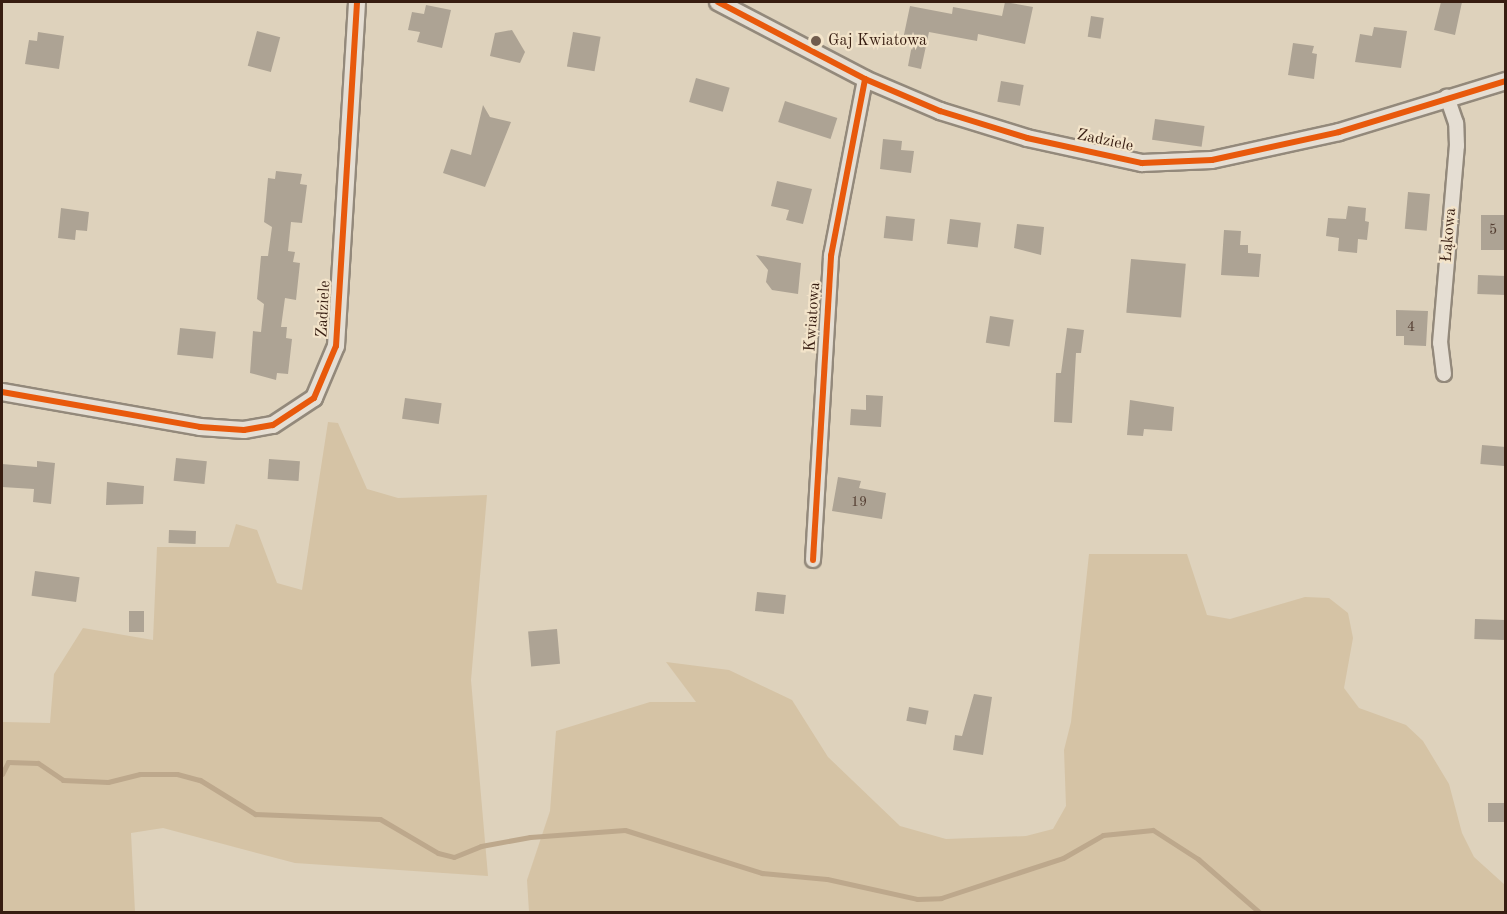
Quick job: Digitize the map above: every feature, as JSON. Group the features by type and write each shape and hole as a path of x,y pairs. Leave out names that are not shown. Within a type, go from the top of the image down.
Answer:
{"street":[{"name":"Zadziele","path":"2,392 200,427 243,430 273,425 314,398 336,346 357,2"},
{"name":"Zadziele","path":"718,2 865,79 977,124 1115,159 1162,165 1212,160 1339,132 1506,81"},
{"name":"Kwiatowa","path":"813,560 831,256 865,79"},
{"name":"Łąkowa","path":"1444,374 1440,344 1457,146 1456,123 1447,98"}],"shaded area":[{"path":"328,422 338,423 367,489 398,498 487,495 471,680 488,876 295,863 163,828 131,833 135,912 2,912 2,722 50,723 54,674 83,628 153,640 157,547 229,547 236,524 257,530 277,583 302,590"},
{"path":"1089,554 1187,554 1207,615 1230,619 1305,597 1329,598 1348,613 1353,638 1344,688 1359,708 1406,725 1423,741 1449,784 1462,833 1474,857 1505,885 1505,912 529,912 527,880 550,811 556,731 650,702 696,702 666,662 729,670 792,700 828,757 900,826 946,839 1026,836 1053,829 1066,806 1064,750 1071,722"}],"building":[{"path":"1005,2 1033,7 1025,44 978,34 977,41 929,32 921,69 908,66 912,45 902,44 910,6 952,14 953,7 1002,16"},
{"path":"1441,2 1462,2 1455,35 1434,30"},
{"path":"426,5 451,10 442,48 417,42 420,32 408,30 412,12 424,14"},
{"path":"1091,16 1104,18 1101,39 1088,37"},
{"path":"1374,27 1407,31 1401,68 1355,62 1360,34 1372,36"},
{"path":"512,30 525,52 520,63 490,56 495,33"},
{"path":"257,31 280,37 271,72 248,66"},
{"path":"38,32 64,36 59,69 25,64 29,40 37,41"},
{"path":"573,32 601,37 594,71 567,66"},
{"path":"1293,43 1314,46 1312,53 1317,54 1314,79 1288,75"},
{"path":"696,78 730,88 723,112 689,102"},
{"path":"1001,81 1024,85 1020,106 997,102"},
{"path":"785,101 837,118 831,139 778,122"},
{"path":"483,105 490,117 511,122 485,187 443,173 451,149 471,155"},
{"path":"1155,119 1205,126 1202,147 1152,140"},
{"path":"883,139 902,141 901,150 914,151 911,173 880,169"},
{"path":"276,171 302,174 300,184 307,185 302,223 291,222 288,251 295,252 293,262 300,263 296,300 285,298 281,327 287,327 286,338 292,339 288,374 277,373 276,380 250,373 253,331 261,332 264,304 257,299 261,256 268,256 272,227 264,222 268,178 275,179"},
{"path":"777,181 812,189 803,224 786,220 789,210 771,206"},
{"path":"1408,192 1430,194 1427,231 1405,229"},
{"path":"1348,206 1366,208 1365,221 1369,222 1367,240 1358,239 1357,253 1338,251 1339,238 1326,236 1328,218 1346,219"},
{"path":"61,208 89,212 87,231 76,230 75,240 58,238"},
{"path":"1481,215 1506,215 1506,250 1481,250"},
{"path":"886,216 915,219 913,241 884,238"},
{"path":"950,219 981,223 978,248 947,244"},
{"path":"1017,224 1044,227 1041,255 1014,248"},
{"path":"1224,230 1241,231 1240,245 1248,245 1248,253 1261,254 1259,277 1221,275"},
{"path":"756,255 801,263 798,294 772,290 766,282 768,270"},
{"path":"1131,259 1186,264 1181,318 1126,313"},
{"path":"1478,275 1506,276 1505,295 1477,294"},
{"path":"1396,310 1428,311 1426,346 1404,345 1404,336 1396,336"},
{"path":"990,316 1014,320 1009,346 986,343"},
{"path":"180,328 216,332 213,359 177,355"},
{"path":"1067,328 1084,330 1081,353 1076,353 1072,423 1054,422 1056,373 1061,373"},
{"path":"866,395 883,396 881,427 850,425 851,409 866,410"},
{"path":"405,398 442,403 439,424 402,419"},
{"path":"1130,400 1174,407 1172,431 1144,429 1143,436 1127,435"},
{"path":"1482,445 1506,447 1504,466 1480,464"},
{"path":"176,458 207,461 204,484 174,481"},
{"path":"269,459 300,461 299,481 268,479"},
{"path":"37,461 55,463 51,504 33,502 34,489 2,487 2,464 37,467"},
{"path":"838,477 861,481 859,488 886,493 882,519 832,511"},
{"path":"107,482 144,486 143,504 106,505"},
{"path":"169,530 196,531 196,544 169,543"},
{"path":"35,571 80,577 76,602 32,596"},
{"path":"757,592 786,595 784,614 755,611"},
{"path":"129,611 144,611 144,632 129,632"},
{"path":"1475,619 1506,620 1505,640 1474,639"},
{"path":"557,629 560,664 531,666 528,632"},
{"path":"974,694 992,697 983,755 953,750 955,735 962,736"},
{"path":"909,707 929,711 926,725 906,721"},
{"path":"1488,803 1506,803 1506,822 1488,822"}],"waterway":[{"path":"2,774 8,762 38,763 63,780 108,782 140,774 177,774 200,780 255,814 380,819 438,853 454,857 481,846 530,837 625,830 762,873 827,879 917,899 941,898 1063,858 1103,835 1153,830 1198,859 1259,912"}],"cycle path":[{"path":"2,392 200,427 244,430 273,425 314,398 336,346 357,2"},
{"path":"718,2 865,79 940,111 1027,138 1142,163 1212,160 1339,132 1506,81"},
{"path":"813,560 831,256 865,79"}],"place":[{"name":"Gaj Kwiatowa","path":"816,41"}]}
